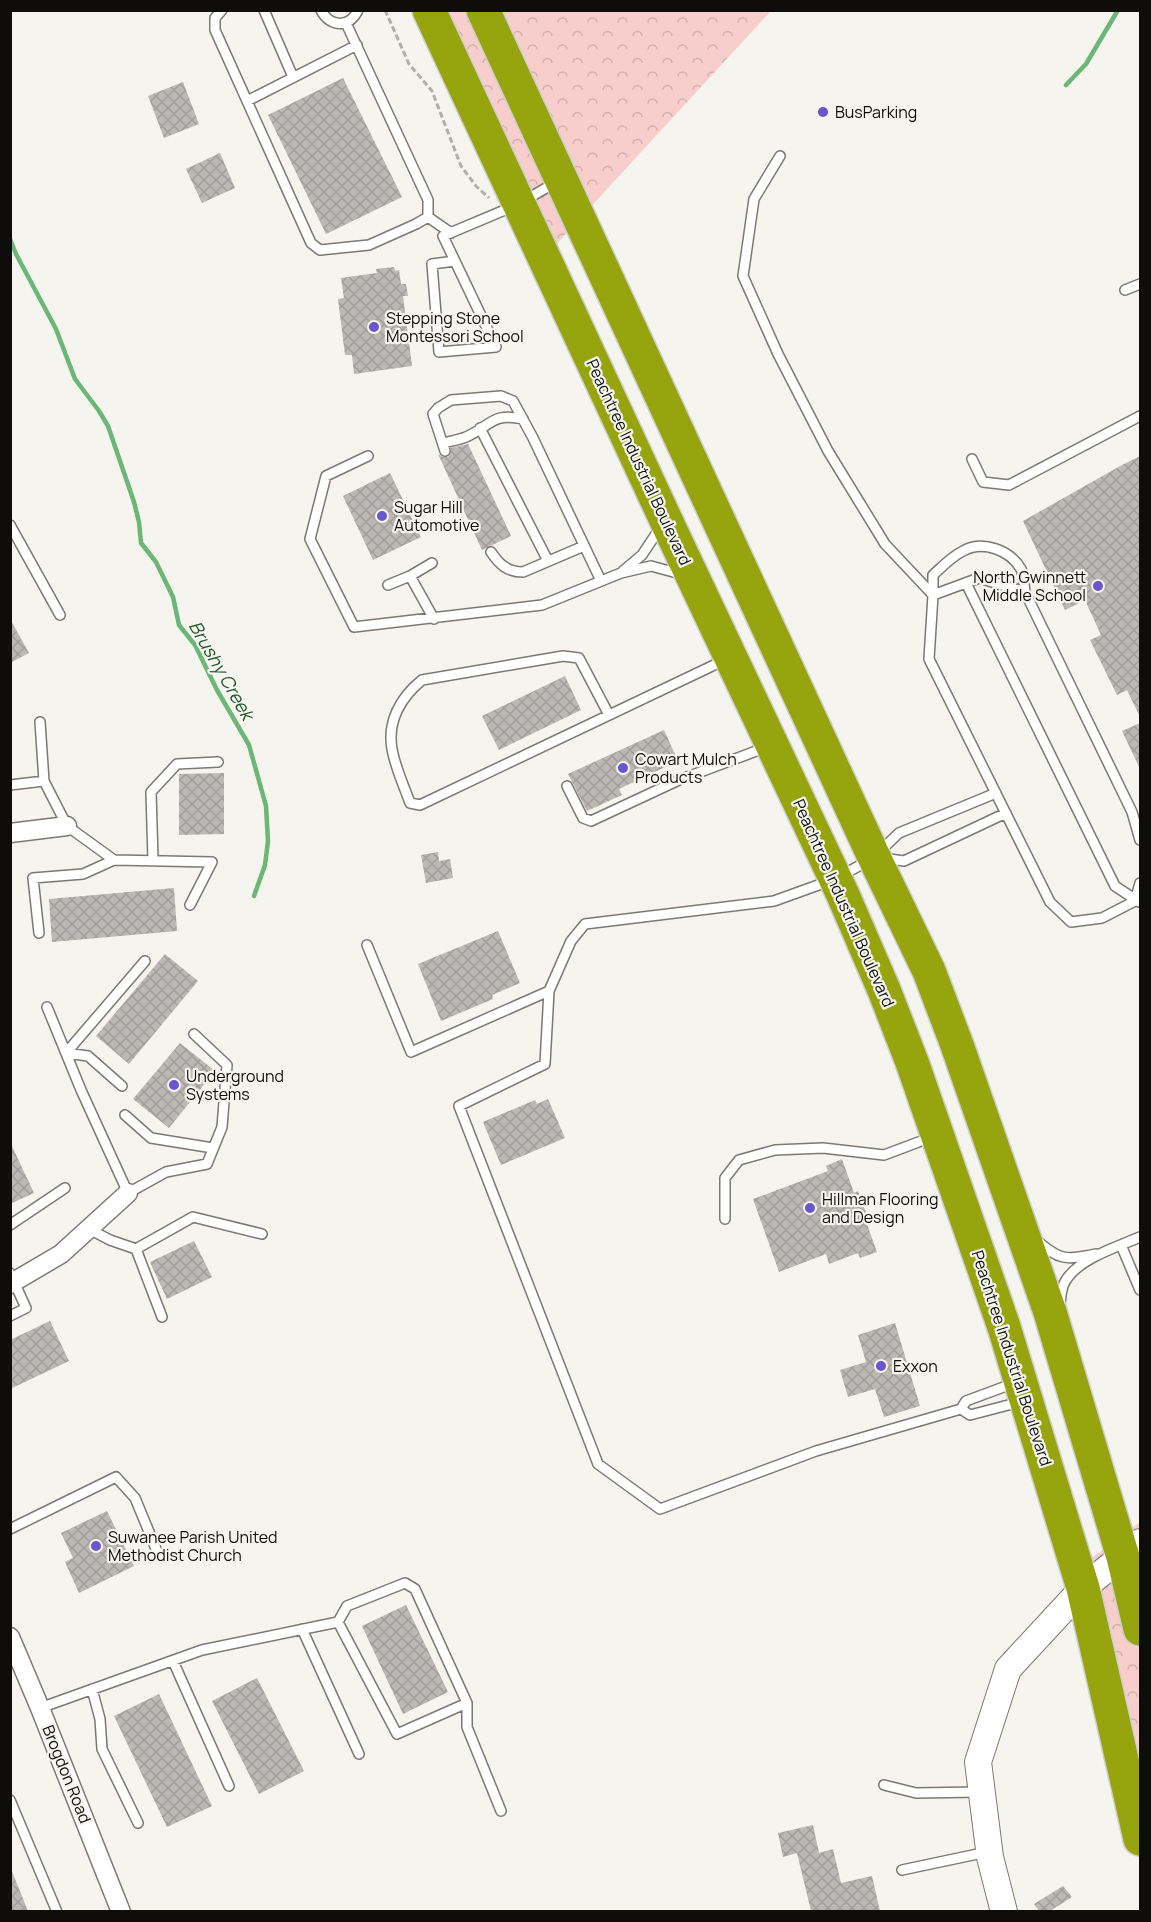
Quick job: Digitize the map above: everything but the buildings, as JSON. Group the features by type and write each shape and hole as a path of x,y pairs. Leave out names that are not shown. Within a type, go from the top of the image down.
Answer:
{"highway":[{"name":"Peachtree Industrial Boulevard","path":"429,10 505,203 655,497 835,879 884,990 912,1062 1004,1327 1083,1588 1140,1839"},
{"path":"483,10 874,857 929,971 957,1045 1132,1550 1140,1629"}],"street":[{"path":"10,833 67,826"},
{"path":"12,1279 61,1254 128,1193"},
{"path":"1004,1911 990,1852 978,1762 1008,1669 1083,1588 1132,1550"},
{"name":"Brogdon Road","path":"12,1647 40,1708 121,1911"}],"lane":[{"path":"222,10 215,18 214,30 311,243 320,250 369,244 428,217"},
{"path":"264,10 294,77"},
{"path":"321,10 328,20 334,23 346,23 352,20 358,10"},
{"path":"346,23 428,200 428,217"},
{"path":"247,101 357,45"},
{"path":"780,156 754,199 743,276 778,354 828,451 885,544 933,595"},
{"path":"454,261 432,264 439,352 496,347 443,236 505,203 561,179"},
{"path":"428,217 451,233"},
{"path":"1125,290 1140,284"},
{"path":"523,419 500,417 444,447 433,414 451,400 501,396 513,401 523,419 601,581"},
{"path":"972,459 983,482 1009,485 1140,416"},
{"path":"480,428 548,561"},
{"path":"368,456 326,476 310,539 354,627 542,605 621,573 651,566 677,573 698,588"},
{"path":"621,573 642,555 658,531 655,497"},
{"path":"10,525 60,615"},
{"path":"490,552 503,567 512,572 522,572 584,546"},
{"path":"1138,901 1102,918 1071,922 1050,902 929,659 933,575 949,560 966,549 988,547 1007,552 1022,570 1025,592 1132,812 1140,840"},
{"path":"388,585 432,563"},
{"path":"410,576 434,619"},
{"path":"933,595 979,578 1025,592"},
{"path":"966,583 1115,886 1138,901"},
{"path":"609,715 579,658 563,656 422,680 409,690 399,705 392,730 392,749 410,803 420,806 730,657"},
{"path":"40,722 44,782 67,826 114,860"},
{"path":"567,786 583,818 591,821 679,780 772,745"},
{"path":"153,860 151,792 177,764 218,762"},
{"path":"10,786 44,782"},
{"path":"961,1409 970,1415 1016,1403 1023,1391 1009,1385 966,1401 961,1409 816,1451 660,1509 598,1464 459,1106 545,1064 549,992 571,941 585,924 774,901 835,879 874,857 899,833 996,793"},
{"path":"874,857 904,861 1006,813"},
{"path":"39,933 33,878 83,874 114,860 212,862 190,905"},
{"path":"1138,901 1140,883"},
{"path":"367,945 411,1052 549,992"},
{"path":"66,1053 145,961"},
{"path":"47,1007 128,1193 166,1172 207,1164 222,1127 227,1065 195,1034"},
{"path":"66,1053 88,1056 122,1086"},
{"path":"125,1115 151,1138 213,1148"},
{"path":"725,1219 724,1178 739,1160 775,1150 823,1148 884,1155 938,1136"},
{"path":"10,1225 65,1188"},
{"path":"89,1228 110,1240 136,1249 192,1217 262,1234"},
{"path":"1020,1226 1057,1256 1067,1259 1101,1253"},
{"path":"1058,1339 1061,1293 1065,1281 1077,1268 1101,1253 1140,1237"},
{"path":"1121,1245 1140,1290"},
{"path":"136,1249 162,1317"},
{"path":"10,1316 26,1308 12,1279"},
{"path":"10,1529 116,1477 135,1498 159,1557"},
{"path":"40,1708 202,1650 338,1622 347,1606 405,1583 415,1589 466,1702 467,1727 501,1811"},
{"path":"338,1622 397,1734 466,1702"},
{"path":"302,1629 359,1754"},
{"path":"173,1661 229,1786"},
{"path":"92,1689 100,1719 102,1749 138,1822"},
{"path":"884,1785 916,1793 982,1792"},
{"path":"10,1800 57,1911"},
{"path":"902,1870 990,1852"}],"path":[{"path":"385,10 409,64 432,91 460,166 476,186 505,203"}],"green space":[{"path":"425,11 771,11 539,263"},
{"path":"1140,1522 1140,1850 1073,1572"}],"waterway":[{"path":"1066,85 1086,64 1118,10"},
{"name":"Brushy Creek","path":"10,239 56,329 75,379 108,426 134,502 141,543 156,562 173,597 179,625 195,645 217,690 249,745 266,806 268,841 265,865 254,896"}],"place":[{"name":"BusParking","path":"823,112"},
{"name":"Stepping Stone Montessori School","path":"374,327"},
{"name":"Sugar Hill Automotive","path":"382,516"},
{"name":"North Gwinnett Middle School","path":"1098,586"},
{"name":"Cowart Mulch Products","path":"623,768"},
{"name":"Underground Systems","path":"174,1085"},
{"name":"Hillman Flooring and Design","path":"810,1208"},
{"name":"Exxon","path":"881,1366"},
{"name":"Suwanee Parish United Methodist Church","path":"96,1546"}]}
